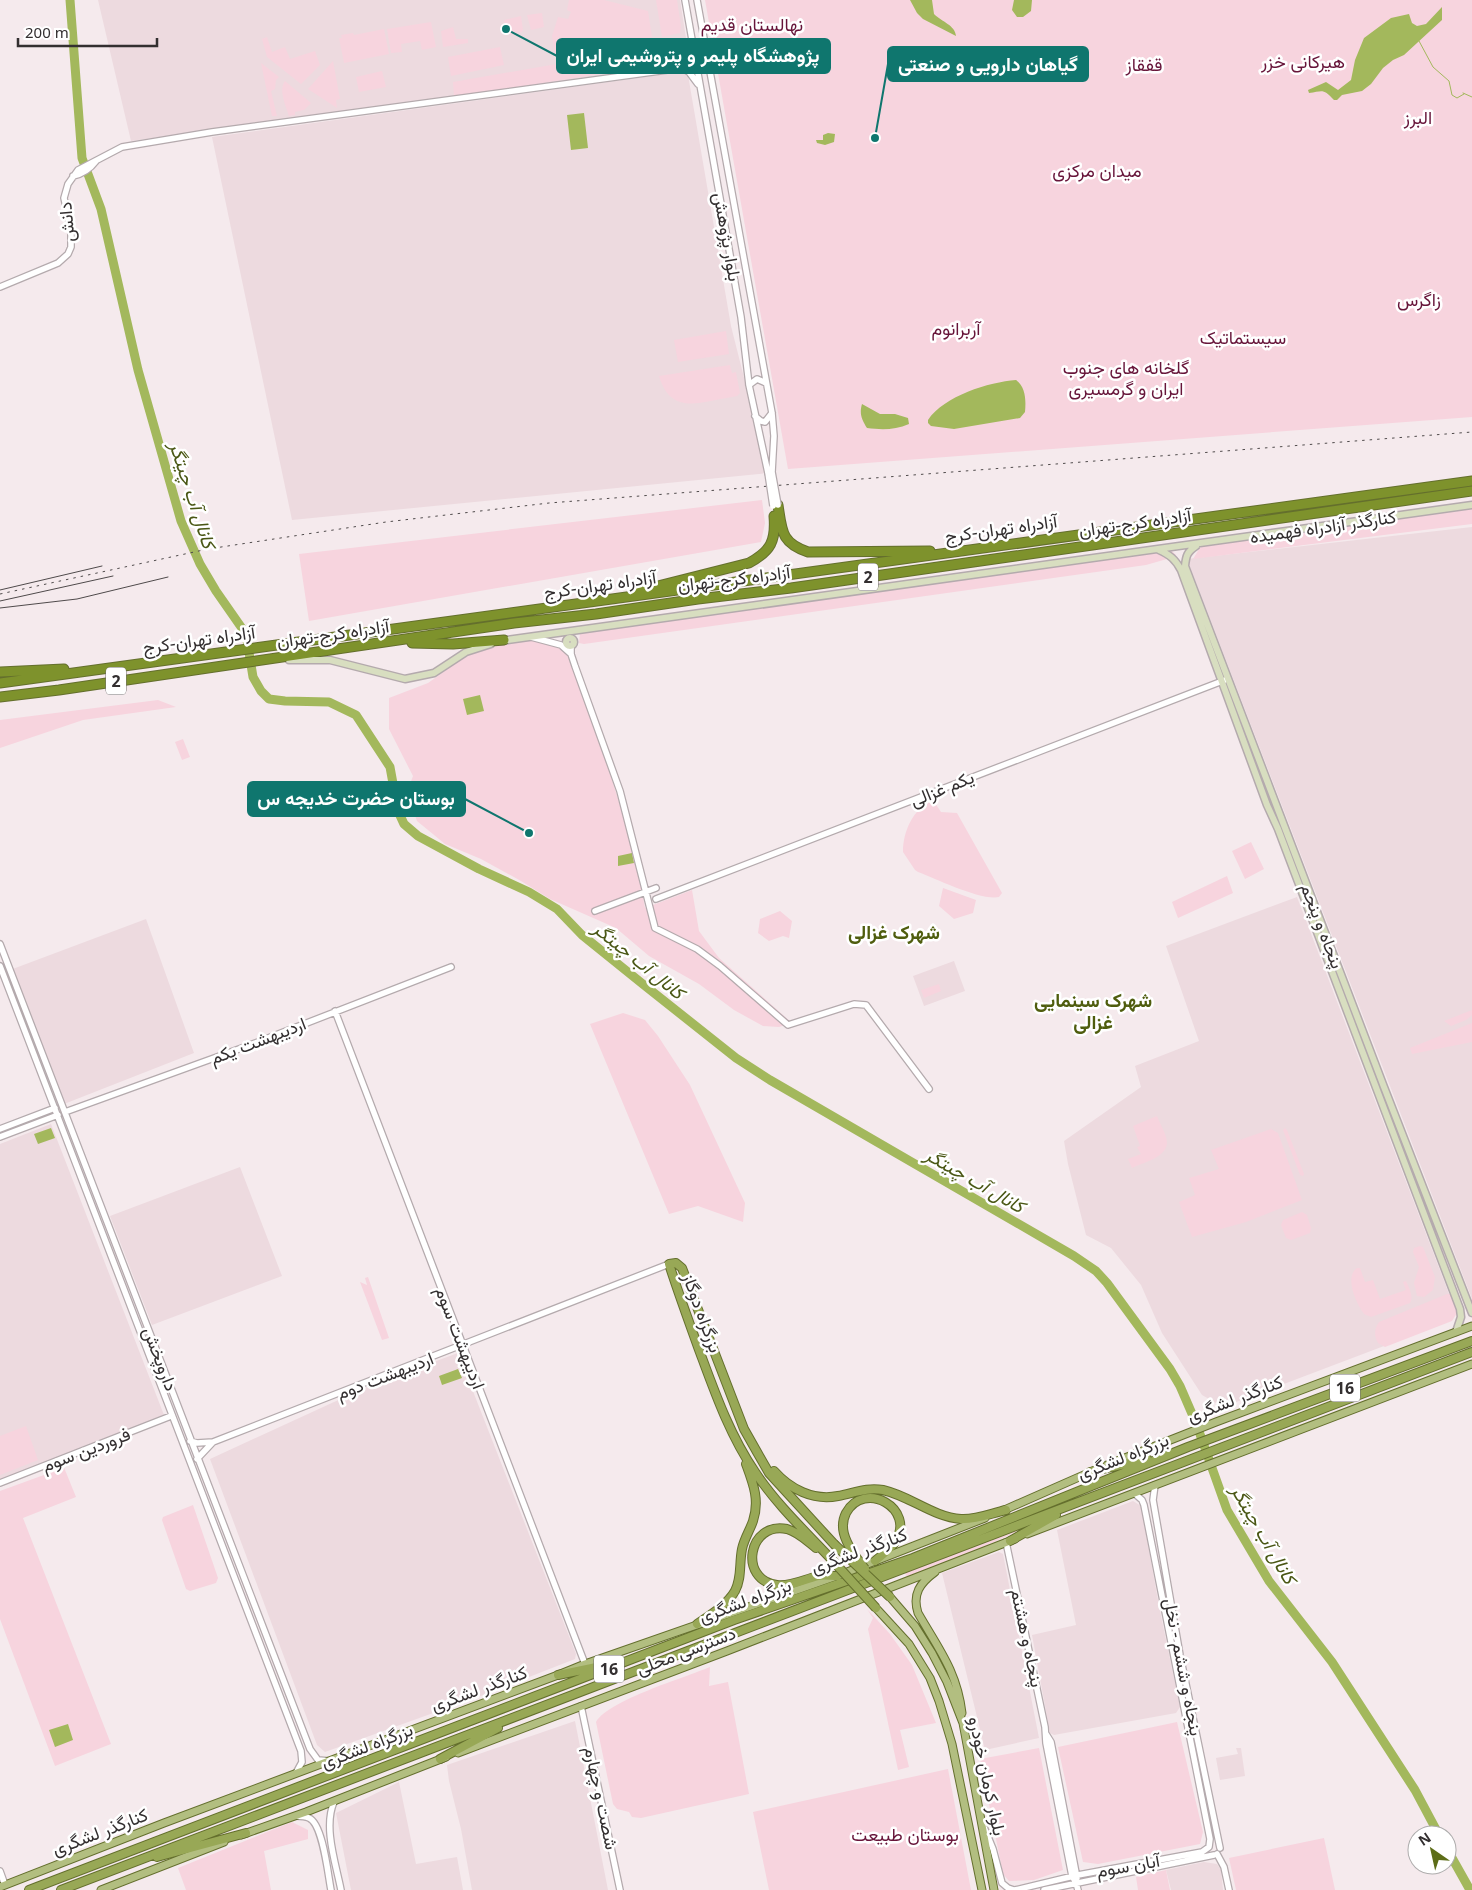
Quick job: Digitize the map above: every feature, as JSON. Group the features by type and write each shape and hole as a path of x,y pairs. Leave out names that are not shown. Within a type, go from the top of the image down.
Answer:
{"highway":[{"name":"آزادراه تهران-کرج","path":"0,684 1472,481"},
{"name":"آزادراه کرج-تهران","path":"0,698 514,623 810,586 1472,491"},
{"path":"775,506 783,535 794,547 808,552 963,551"},
{"path":"616,600 635,592 750,563 759,558 772,544 775,532 775,506"},
{"path":"384,643 453,644 504,640"},
{"path":"0,672 99,670"},
{"name":"بزرگراه دوگاز","path":"876,1608 780,1503 756,1473 740,1448 724,1415 668,1264 676,1263 682,1268 744,1429 769,1473 834,1544 890,1598"},
{"name":"بزرگراه لشگری","path":"29,1890 734,1620 913,1558 1188,1447 1472,1341"},
{"name":"بزرگراه لشگری","path":"61,1890 1472,1352"},
{"path":"1090,1472 1141,1461 1188,1447"},
{"path":"697,1624 728,1601 739,1582 742,1549 754,1520 756,1505 755,1489 740,1448"},
{"path":"756,1452 781,1479 792,1488 807,1494 836,1496 868,1489 884,1490 945,1517 963,1519 1006,1510"},
{"path":"875,1561 895,1542 900,1532 900,1521 896,1512 879,1499 870,1498 854,1503 849,1507 843,1519 842,1531 846,1543 876,1585"},
{"path":"1008,1541 1084,1500"},
{"path":"833,1561 799,1535 787,1530 776,1529 765,1532 756,1540 751,1560 759,1576 766,1582 777,1586 820,1576 837,1576"},
{"path":"558,1675 644,1655"},
{"path":"440,1759 532,1711"},
{"path":"129,1864 246,1833"}],"main road":[{"name":"کنارگذر آزادراه فهمیده","path":"264,660 330,660 405,679 434,673 472,649 504,640 1472,505"},
{"path":"1183,568 1188,551 1200,544"},
{"path":"1158,550 1171,556 1183,568"},
{"name":"پنجاه و پنجم","path":"1183,568 1225,680 1267,805 1281,828 1471,1311"},
{"path":"570,639 574,630"},
{"path":"561,632 574,643 571,646"},
{"name":"پنجاه و پنجم","path":"1281,828 1376,1090 1461,1313"},
{"path":"1376,1090 1384,1087"},
{"path":"1456,1332 1462,1317 1461,1313 1471,1311"},
{"name":"کنارگذر لشگری","path":"3,1886 585,1664 837,1576 1006,1510 1090,1472 1214,1423 1472,1326"},
{"path":"963,1723 960,1698 953,1675 918,1613 916,1604 916,1593 922,1584 942,1566 1472,1364"},
{"name":"دسترسی محلی","path":"440,1759 727,1651 942,1566"},
{"name":"بلوار کرمان خودرو","path":"890,1598 914,1626 932,1653 947,1682 963,1723 994,1890"},
{"name":"بلوار کرمان خودرو","path":"876,1608 909,1644 930,1678 939,1701 952,1744 982,1890"},
{"path":"101,1890 246,1833 334,1802 440,1759"}],"street":[{"name":"بلوار پژوهش","path":"685,0 741,317 749,385 770,473"},
{"name":"بلوار پژوهش","path":"697,0 772,413 774,436 770,473"},
{"path":"694,53 691,62 682,68 689,72 700,87"},
{"name":"دانش","path":"0,287 58,263 68,254 71,246 72,230 64,198 68,184 77,174 122,146 682,68"},
{"path":"749,385 757,379 766,382"},
{"path":"755,416 760,421 765,422 772,413"},
{"path":"770,473 775,506"},
{"path":"529,636 561,645 571,654"},
{"path":"571,646 571,654 620,791 655,928 697,949 720,966 788,1026 854,1004 866,1005 929,1089"},
{"name":"یکم غزالی","path":"656,899 1225,680"},
{"path":"595,911 656,888"},
{"name":"داروپخش","path":"0,944 310,1749"},
{"name":"داروپخش","path":"0,966 301,1751"},
{"name":"اردیبهشت یکم","path":"65,1112 451,966"},
{"path":"9,988 16,985"},
{"name":"اردیبهشت سوم","path":"335,1011 585,1664"},
{"path":"0,1129 55,1108"},
{"path":"0,1137 58,1115"},
{"name":"اردیبهشت دوم","path":"198,1459 205,1448 213,1442 668,1264"},
{"name":"فروردین سوم","path":"0,1483 171,1416"},
{"name":"اردیبهشت دوم","path":"190,1441 197,1443 213,1442"},
{"path":"188,1460 198,1459"},
{"name":"پنجاه و ششم - نخل","path":"1155,1485 1153,1500 1180,1655 1217,1852 1224,1867 1229,1890"},
{"name":"پنجاه و ششم - نخل","path":"1134,1493 1142,1500 1144,1505 1210,1839 1209,1846"},
{"name":"پنجاه و هشتم","path":"1008,1541 1046,1734 1051,1742 1078,1890"},
{"path":"1173,1658 1180,1655"},
{"name":"شصت و چهارم","path":"581,1706 620,1890"},
{"path":"290,1777 301,1766 301,1751 308,1752 310,1749 318,1760 332,1761"},
{"path":"334,1802 329,1818 330,1832 341,1890"},
{"path":"296,1816 310,1818 320,1834 331,1890"},
{"name":"آبان سوم","path":"982,1822 993,1849 1002,1883 1008,1888 1015,1890 1075,1876 1202,1852 1209,1846"},
{"path":"1211,1844 1216,1844 1217,1852 1211,1853 1209,1846 1211,1844"},
{"name":"آبان سوم","path":"1044,1890 1217,1852"},
{"path":"0,1871 3,1886"}],"shaded area":[{"path":"98,0 680,0 689,57 682,65 131,141"},
{"path":"910,0 932,0 934,14 951,26 956,36 923,19 917,13"},
{"path":"1014,0 1032,0 1031,11 1023,17 1017,17 1012,10"},
{"path":"1442,7 1442,20 1404,55 1393,60 1383,68 1371,84 1362,91 1342,95 1337,100 1334,100 1323,91 1309,93 1308,90 1326,82 1338,90 1351,80 1355,60 1364,38 1391,18 1409,14 1412,23 1417,26 1426,24"},
{"path":"681,72 688,75 731,326 768,473 292,520 212,137"},
{"path":"584,113 588,148 571,150 567,115"},
{"path":"828,133 835,134 834,142 825,145 817,143 816,140 823,140 823,135"},
{"path":"1016,380 1024,390 1025,399 1025,412 1020,418 954,429 931,426 928,423 928,420 935,411 956,397 981,387"},
{"path":"862,404 880,414 895,414 908,418 909,424 888,429 867,428 862,417"},
{"path":"1472,527 1472,1299 1187,559"},
{"path":"480,695 484,711 467,715 463,699"},
{"path":"632,853 634,863 618,866 618,856"},
{"path":"1297,897 1456,1312 1450,1321 1223,1407 1202,1395 1162,1333 1141,1285 1111,1248 1086,1235 1064,1141 1141,1087 1135,1066 1199,1041 1166,946"},
{"path":"146,919 194,1053 64,1104 10,970"},
{"path":"954,961 965,991 924,1006 913,976"},
{"path":"51,1124 164,1415 0,1481 0,1144"},
{"path":"51,1128 55,1138 38,1144 34,1134"},
{"path":"240,1167 282,1276 152,1325 110,1216"},
{"path":"458,1353 576,1654 575,1659 486,1694 325,1752 317,1745 210,1459 371,1385"},
{"path":"458,1369 462,1378 442,1385 439,1376"},
{"path":"1133,1501 1141,1506 1180,1707 1176,1713 1054,1735 1050,1733 1032,1635 1076,1625 1057,1530"},
{"path":"999,1552 1003,1554 1039,1738 985,1750 942,1573"},
{"path":"575,1721 608,1890 472,1890 447,1765"},
{"path":"68,1724 73,1740 55,1747 49,1730"},
{"path":"1236,1748 1241,1748 1245,1776 1220,1780 1216,1758 1238,1754"},
{"path":"399,1782 416,1864 457,1857 463,1890 351,1890 336,1813"},
{"path":"1204,1862 1217,1864 1221,1870 1223,1890 1171,1890 1166,1870"}],"green space":[{"path":"569,0 604,0 648,11 652,37 555,55 552,36 558,17 568,19 571,12 567,10"},
{"path":"656,0 677,0 681,26 680,33 662,37"},
{"path":"705,0 1472,0 1472,417 788,469"},
{"path":"542,13 544,27 531,30 527,15"},
{"path":"521,16 522,32 510,35 507,33 504,20"},
{"path":"431,22 436,47 422,50 420,41 401,44 402,52 391,53 387,29"},
{"path":"453,27 456,39 468,39 468,43 443,47 441,31"},
{"path":"384,29 389,54 344,63 339,38 342,38 341,35 353,33 354,35"},
{"path":"267,37 272,52 285,47 290,59 315,51 320,65 301,84 267,57 262,39"},
{"path":"500,47 504,65 451,76 448,57"},
{"path":"654,47 657,65 454,97 453,82"},
{"path":"333,61 340,99 336,100 337,108 308,89"},
{"path":"261,63 279,77 276,80 275,89 271,91 277,116 272,116"},
{"path":"382,71 386,87 359,92 356,77"},
{"path":"285,81 311,103 304,110 295,112 295,115 289,116 282,93"},
{"path":"726,331 729,354 678,362 674,340"},
{"path":"730,365 732,373 736,372 740,393 737,396 698,403 679,402 671,397 664,389 659,376"},
{"path":"762,500 765,523 761,542 309,621 299,554"},
{"path":"1472,509 1472,524 1193,559 1202,546"},
{"path":"1172,551 1176,555 1174,557 1146,565 584,644 579,643 580,633 584,631"},
{"path":"521,640 540,641 551,644 568,654 622,811 639,875 645,908 692,890 699,931 719,958 792,1023 779,1027 763,1026 734,1010 699,984 649,956 616,928 550,899 481,859 445,844 417,821 407,792 413,776 389,729 389,698 428,683 466,656 508,642"},
{"path":"158,700 176,707 83,720 0,748 0,720"},
{"path":"183,739 190,757 182,760 175,742"},
{"path":"933,800 941,812 957,813 1002,893 999,897 970,893 915,870 903,852 905,836 910,822 915,815"},
{"path":"1251,842 1264,869 1245,879 1232,851"},
{"path":"1227,876 1233,893 1178,918 1172,902"},
{"path":"943,888 976,900 973,913 954,919 939,906"},
{"path":"780,911 792,921 789,938 783,936 769,941 758,933 760,919"},
{"path":"939,984 941,991 924,998 921,990"},
{"path":"1472,1010 1472,1015 1466,1020 1451,1026 1444,1021"},
{"path":"623,1013 645,1020 658,1036 690,1085 745,1203 743,1222 698,1206 669,1214 590,1024"},
{"path":"1472,1023 1472,1042 1412,1054 1410,1048"},
{"path":"1157,1116 1166,1137 1166,1148 1158,1156 1132,1168 1128,1159 1141,1154 1137,1147 1140,1146 1133,1126"},
{"path":"1285,1128 1304,1174 1303,1176 1300,1175 1283,1130"},
{"path":"1271,1129 1278,1133 1302,1200 1246,1222 1192,1237 1179,1202 1195,1195 1189,1178 1219,1169 1211,1150"},
{"path":"1302,1212 1307,1215 1311,1228 1310,1233 1291,1240 1286,1238 1281,1225 1283,1220"},
{"path":"1423,1247 1435,1277 1433,1290 1424,1297 1417,1296 1414,1283 1419,1267 1413,1252 1414,1248"},
{"path":"1357,1268 1360,1268 1365,1282 1373,1280 1380,1299 1406,1290 1403,1282 1406,1281 1410,1289 1410,1303 1371,1317 1364,1314 1351,1284 1351,1277"},
{"path":"368,1277 389,1338 382,1340 360,1282 367,1285 365,1278"},
{"path":"1451,1294 1457,1313 1452,1321 1385,1347 1378,1343 1375,1332 1379,1322"},
{"path":"26,1426 38,1460 0,1475 0,1436"},
{"path":"63,1465 76,1497 23,1518 111,1744 55,1766 0,1619 0,1491 55,1471"},
{"path":"193,1505 218,1578 216,1583 190,1591 186,1589 162,1520 163,1517"},
{"path":"1057,1513 977,1550 907,1577 905,1573"},
{"path":"867,1609 890,1634 912,1665 936,1723 900,1730 909,1767 898,1770 868,1629 873,1618"},
{"path":"710,1667 709,1686 728,1682 749,1794 641,1818 632,1817 629,1812 617,1809 613,1804 596,1722 604,1714 631,1698"},
{"path":"1177,1722 1203,1832 1200,1844 1098,1864 1083,1862 1058,1747"},
{"path":"1039,1748 1063,1870 1034,1880 1009,1881 1003,1874 980,1759"},
{"name":"بوستان طبیعت","path":"948,1769 971,1890 769,1890 753,1812"},
{"path":"292,1822 308,1830 308,1839 264,1851 271,1890 186,1890 178,1868"},
{"path":"1324,1838 1335,1890 1236,1890 1229,1858"},
{"path":"1166,1870 1170,1890 1138,1890 1136,1877"}],"waterway":[{"name":"کانال آب چیتگر","path":"70,0 82,158 101,209 138,370 181,521 200,564 246,634 253,677 261,691 269,699 329,702 356,715 390,767 398,811 404,824 418,836 479,869 529,892 557,909 582,935 644,985 736,1058 770,1080 1074,1256 1096,1271 1107,1283 1170,1369 1180,1386 1196,1423 1227,1510 1269,1581 1332,1662 1415,1790 1434,1825"},
{"path":"1419,41 1433,67 1449,81 1452,95 1457,98 1464,94"},
{"path":"1463,93 1472,97"},
{"name":"کانال آب چیتگر","path":"1457,1867 1470,1890"}],"tram line":[{"path":"0,590 102,566"},
{"path":"0,601 113,576"},
{"path":"0,608 77,599 168,577"}],"railway":[{"path":"0,594 208,549 386,522 549,503 1472,432"}],"place":[{"name":"پژوهشگاه پلیمر و پتروشیمی ایران","path":"506,29"},
{"name":"گیاهان دارویی و صنعتی","path":"875,138"},
{"name":"بوستان حضرت خدیجه س","path":"529,833"}],"district":[{"name":"شهرک غزالی","path":"894,932"},
{"name":"شهرک سینمایی غزالی","path":"1093,1011"}],"park label":[{"name":"نهالستان قدیم","path":"752,25"},
{"name":"هیرکانی خزر","path":"1303,62"},
{"name":"قفقاز","path":"1144,65"},
{"name":"البرز","path":"1418,118"},
{"name":"میدان مرکزی","path":"1097,171"},
{"name":"زاگرس","path":"1419,300"},
{"name":"آربرانوم","path":"956,329"},
{"name":"سیستماتیک","path":"1243,338"},
{"name":"گلخانه های جنوب ایران و گرمسیری","path":"1126,378"}]}
